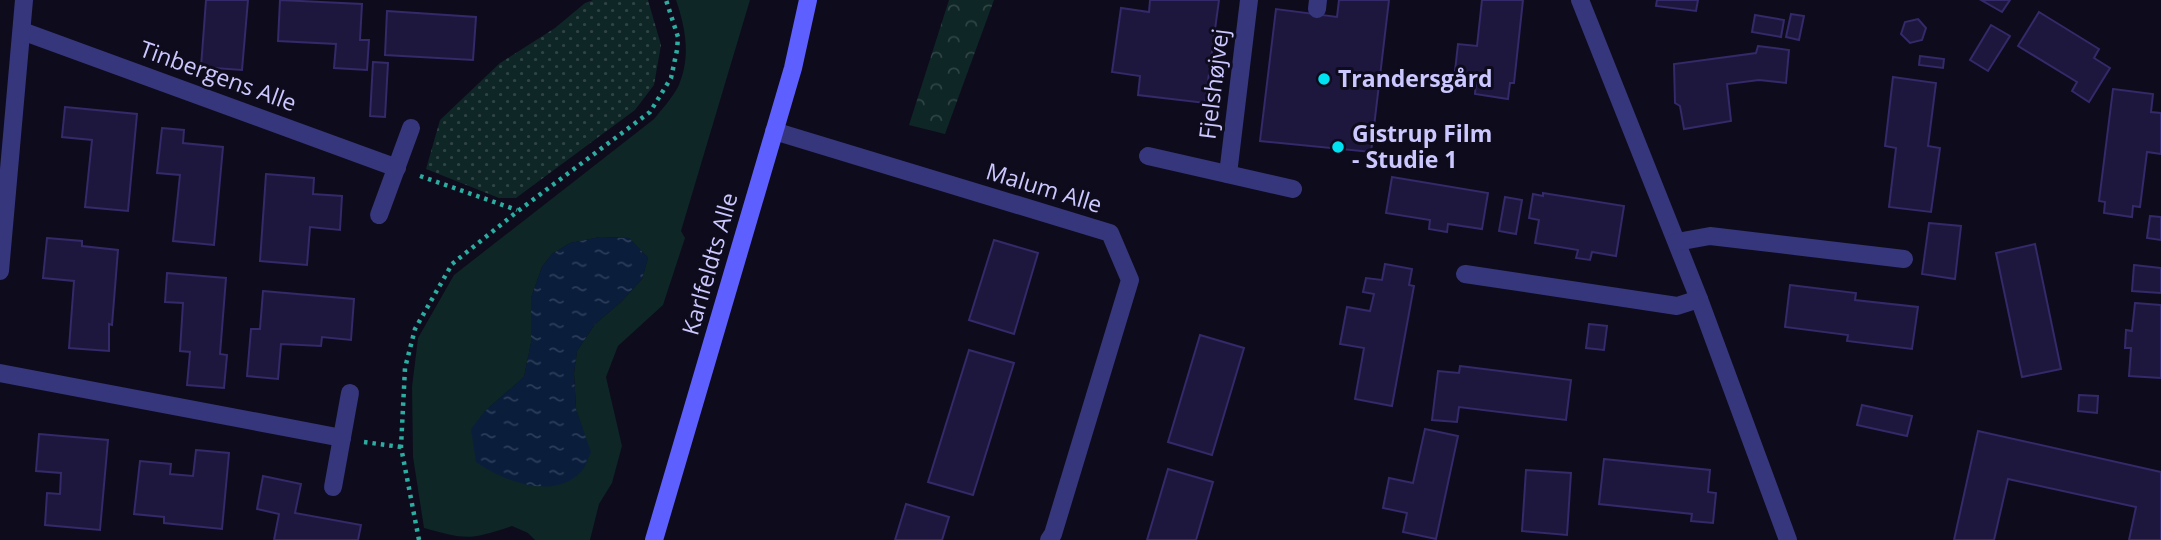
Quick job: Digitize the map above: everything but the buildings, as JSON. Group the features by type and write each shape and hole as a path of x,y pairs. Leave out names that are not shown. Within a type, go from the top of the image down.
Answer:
{"street":[{"path":"0,271 24,0"},
{"name":"Karlfeldts Alle","path":"654,540 793,68 808,0"},
{"name":"Fjelshøjvej","path":"1228,174 1249,0"},
{"path":"1580,0 1699,299 1788,540"},
{"name":"Tinbergens Alle","path":"22,31 397,168"},
{"path":"379,215 411,128"},
{"name":"Malum Alle","path":"774,131 1110,233 1130,280 1049,540"},
{"path":"1148,156 1293,188"},
{"path":"1676,242 1710,236 1904,259"},
{"path":"1465,274 1677,306 1699,299"},
{"path":"0,373 342,438"},
{"path":"333,487 350,393"}],"path":[{"path":"419,540 401,447 405,368 415,329 452,264 650,112 671,78 677,50 676,27 666,0"},
{"path":"397,168 518,211"},
{"path":"342,438 401,447"}],"green space":[{"path":"593,0 648,0 661,45 654,85 635,110 516,198 499,198 426,169 440,120 500,63"},
{"path":"676,0 750,0 681,231 685,238 663,305 618,346 606,377 622,446 612,483 599,504 590,540 535,540 528,533 512,526 468,537 424,528 413,457 412,387 418,338 454,275 654,119 667,103 678,87 685,65 686,44","holes":["600,237 629,238 648,258 642,279 595,324 577,351 574,373 576,409 590,452 484,412 524,377 531,343 531,298 542,267 552,254 570,243"]},
{"path":"949,0 994,0 945,134 909,125"}],"water":[{"path":"600,237 629,238 648,258 642,279 595,324 577,351 574,373 576,409 591,452 583,470 570,481 557,485 528,485 500,476 476,462 471,429 484,412 524,377 531,343 531,298 542,267 552,254 570,243"}],"place":[{"name":"Trandersgård","path":"1324,79"},
{"name":"Gistrup Film - Studie 1","path":"1338,147"}]}
